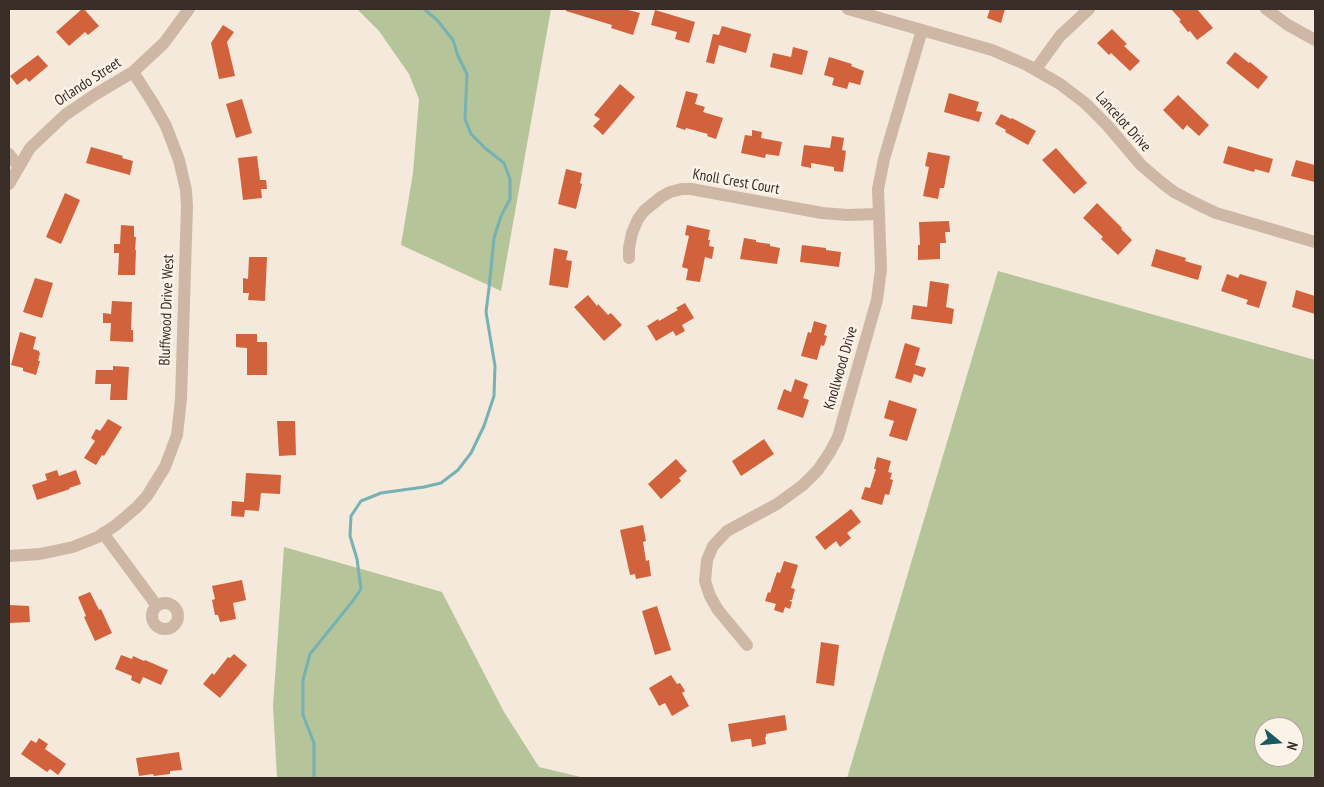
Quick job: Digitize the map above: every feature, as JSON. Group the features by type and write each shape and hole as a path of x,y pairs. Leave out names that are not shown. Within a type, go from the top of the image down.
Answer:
{"street":[{"name":"Orlando Street","path":"9,184 30,148 65,115 132,72 164,43 189,9"},
{"name":"Lancelot Drive","path":"848,9 1002,54 1036,69 1085,103 1107,125 1141,165 1174,192 1216,212 1315,242"},
{"path":"1036,69 1060,36 1090,9"},
{"path":"1266,9 1288,25 1315,40"},
{"name":"Knollwood Drive","path":"747,645 718,610 710,596 706,581 707,560 713,546 727,530 777,504 804,485 818,470 838,437 877,300 881,269 878,189 884,159 922,30"},
{"name":"Bluffwood Drive West","path":"9,556 40,554 83,544 125,519 147,496 157,481 165,467 177,435 181,399 186,190 179,160 166,126 132,72"},
{"path":"9,154 18,166"},
{"name":"Knoll Crest Court","path":"629,258 630,238 638,219 661,196 676,190 691,189 822,213 848,215 879,214"},
{"path":"103,533 157,606"}],"green space":[{"path":"357,9 551,9 501,291 401,245 413,173 419,99 409,74 379,31"},
{"path":"998,271 1315,360 1315,778 847,778"},
{"path":"284,547 442,592 504,712 539,767 585,778 277,778 273,706"}],"building":[{"path":"82,9 99,26 88,35 85,32 69,46 56,32"},
{"path":"566,9 624,9 640,13 633,35 611,28 612,25 566,11"},
{"path":"990,9 1005,9 1001,23 987,18"},
{"path":"1171,9 1197,9 1213,28 1197,40 1190,31 1188,32 1179,21 1181,20"},
{"path":"655,10 695,22 689,43 675,39 677,32 651,25"},
{"path":"223,25 234,32 227,42 235,76 219,79 211,43"},
{"path":"722,26 751,34 746,53 719,45 714,64 706,62 713,34 719,35"},
{"path":"1112,29 1127,44 1124,46 1140,61 1130,71 1097,43"},
{"path":"793,47 808,51 802,75 770,67 773,53 791,57"},
{"path":"1235,52 1268,77 1258,89 1226,63"},
{"path":"38,55 48,66 29,82 26,78 17,85 10,76"},
{"path":"829,57 852,64 851,66 864,71 860,85 849,82 847,89 832,85 834,78 824,75"},
{"path":"620,84 635,97 603,135 593,126 600,119 594,115"},
{"path":"686,91 698,94 695,104 705,107 703,112 723,118 716,139 707,136 708,134 676,127"},
{"path":"949,93 979,102 976,111 982,112 979,122 944,112"},
{"path":"1178,95 1209,125 1199,136 1187,125 1183,130 1163,110"},
{"path":"242,99 252,133 236,138 226,104"},
{"path":"1001,114 1036,131 1028,145 995,124"},
{"path":"752,130 762,132 761,138 782,142 779,156 766,154 765,158 741,153 745,135 752,136"},
{"path":"832,136 844,138 842,150 846,151 843,172 834,171 834,167 811,163 811,168 801,166 804,145 830,148"},
{"path":"1228,146 1273,159 1269,173 1255,169 1254,172 1223,163"},
{"path":"91,147 123,156 122,158 133,161 130,175 86,163"},
{"path":"1056,148 1087,183 1074,194 1042,160"},
{"path":"928,152 950,156 944,188 940,188 938,199 923,196 929,167 925,166"},
{"path":"257,156 260,180 266,180 267,189 261,189 262,198 243,200 238,158"},
{"path":"1296,160 1315,165 1315,182 1291,176"},
{"path":"566,169 582,173 580,183 582,184 576,209 558,204"},
{"path":"65,193 80,200 61,244 46,237"},
{"path":"1097,203 1132,240 1118,255 1083,218"},
{"path":"949,221 950,232 945,232 946,243 940,243 940,259 918,260 918,245 920,245 919,222"},
{"path":"121,225 134,226 134,237 136,237 135,275 118,275 119,253 114,253 114,244 120,244"},
{"path":"687,225 710,230 709,246 714,247 712,259 705,257 700,282 686,280 688,269 682,267 689,236 685,235"},
{"path":"744,238 780,248 777,264 740,259"},
{"path":"802,245 841,252 839,267 800,262"},
{"path":"554,248 568,251 566,260 572,261 568,288 549,285"},
{"path":"1156,249 1186,258 1185,261 1202,266 1198,280 1151,266"},
{"path":"249,257 267,257 265,301 248,300 249,293 243,293 243,278 248,279"},
{"path":"1227,274 1238,278 1240,274 1267,282 1259,308 1246,304 1248,300 1221,291"},
{"path":"35,278 53,283 42,318 23,312"},
{"path":"930,281 949,284 946,307 954,309 952,324 911,319 913,305 927,307"},
{"path":"1296,290 1315,296 1315,314 1292,307"},
{"path":"588,295 597,306 598,304 608,315 611,313 622,325 604,341 574,307"},
{"path":"112,301 132,302 131,330 133,330 133,342 110,341 111,323 103,323 103,313 111,314"},
{"path":"685,303 694,318 682,325 685,331 676,336 673,331 656,341 647,326 678,310 676,308"},
{"path":"814,321 827,325 824,335 827,336 824,346 821,345 817,360 801,356 808,332 811,333"},
{"path":"20,332 36,337 33,349 39,351 38,361 40,361 36,375 23,371 23,368 11,365"},
{"path":"236,334 257,334 257,342 267,342 267,375 247,375 247,348 236,347"},
{"path":"905,343 920,348 915,365 926,368 923,377 914,374 911,383 895,378"},
{"path":"113,366 129,367 127,400 110,400 111,384 95,384 96,370 113,370"},
{"path":"795,379 808,384 803,398 809,400 803,418 777,409 784,389 791,392"},
{"path":"889,400 917,409 907,441 889,436 894,421 884,418"},
{"path":"108,419 122,427 104,456 102,455 96,465 84,458 95,441 91,438 96,429 100,431"},
{"path":"277,421 295,421 296,455 279,456"},
{"path":"764,439 774,454 741,476 732,461"},
{"path":"877,457 891,461 888,472 892,473 890,479 893,480 889,495 885,494 882,505 861,499 865,487 870,488 876,469 874,469"},
{"path":"676,459 687,471 679,478 681,481 661,499 648,484"},
{"path":"57,470 59,476 76,470 81,484 37,500 32,485 47,480 45,474"},
{"path":"246,473 281,475 280,494 261,493 259,511 245,510 244,517 231,516 232,501 244,502"},
{"path":"851,509 861,522 847,533 851,538 840,547 836,541 825,550 815,537"},
{"path":"643,525 646,541 643,542 646,561 649,560 651,576 636,579 635,574 630,575 620,530"},
{"path":"784,561 798,565 791,588 795,589 792,600 789,600 792,602 790,609 785,607 783,613 774,610 776,604 765,601 768,592 770,593 777,572 780,573"},
{"path":"242,580 246,600 233,603 236,619 220,622 218,615 215,615 212,600 215,599 212,586"},
{"path":"90,592 99,610 101,609 112,633 95,641 84,617 86,616 78,597"},
{"path":"9,605 29,606 30,622 9,623"},
{"path":"657,606 671,650 655,655 642,611"},
{"path":"821,642 839,645 834,686 816,683"},
{"path":"234,654 247,665 220,698 203,684 212,673 214,675 228,657 230,658"},
{"path":"121,655 132,659 133,656 168,670 161,685 143,677 140,684 131,680 132,676 115,669"},
{"path":"671,675 677,684 680,683 685,691 682,693 689,706 672,716 665,703 659,706 649,688"},
{"path":"785,715 787,730 766,734 766,744 752,747 751,739 731,742 728,724"},
{"path":"39,738 48,744 45,749 66,764 58,775 50,769 47,772 21,754 31,740 36,743"},
{"path":"179,752 182,770 170,771 170,774 139,776 136,758"}],"waterway":[{"path":"314,778 314,743 303,715 303,680 310,654 361,589 357,559 350,536 351,516 361,501 381,493 441,483 458,470 471,453 484,426 494,396 495,366 486,312 494,238 501,216 510,199 510,179 504,163 471,134 465,119 467,74 453,40 437,20 424,9"}]}
